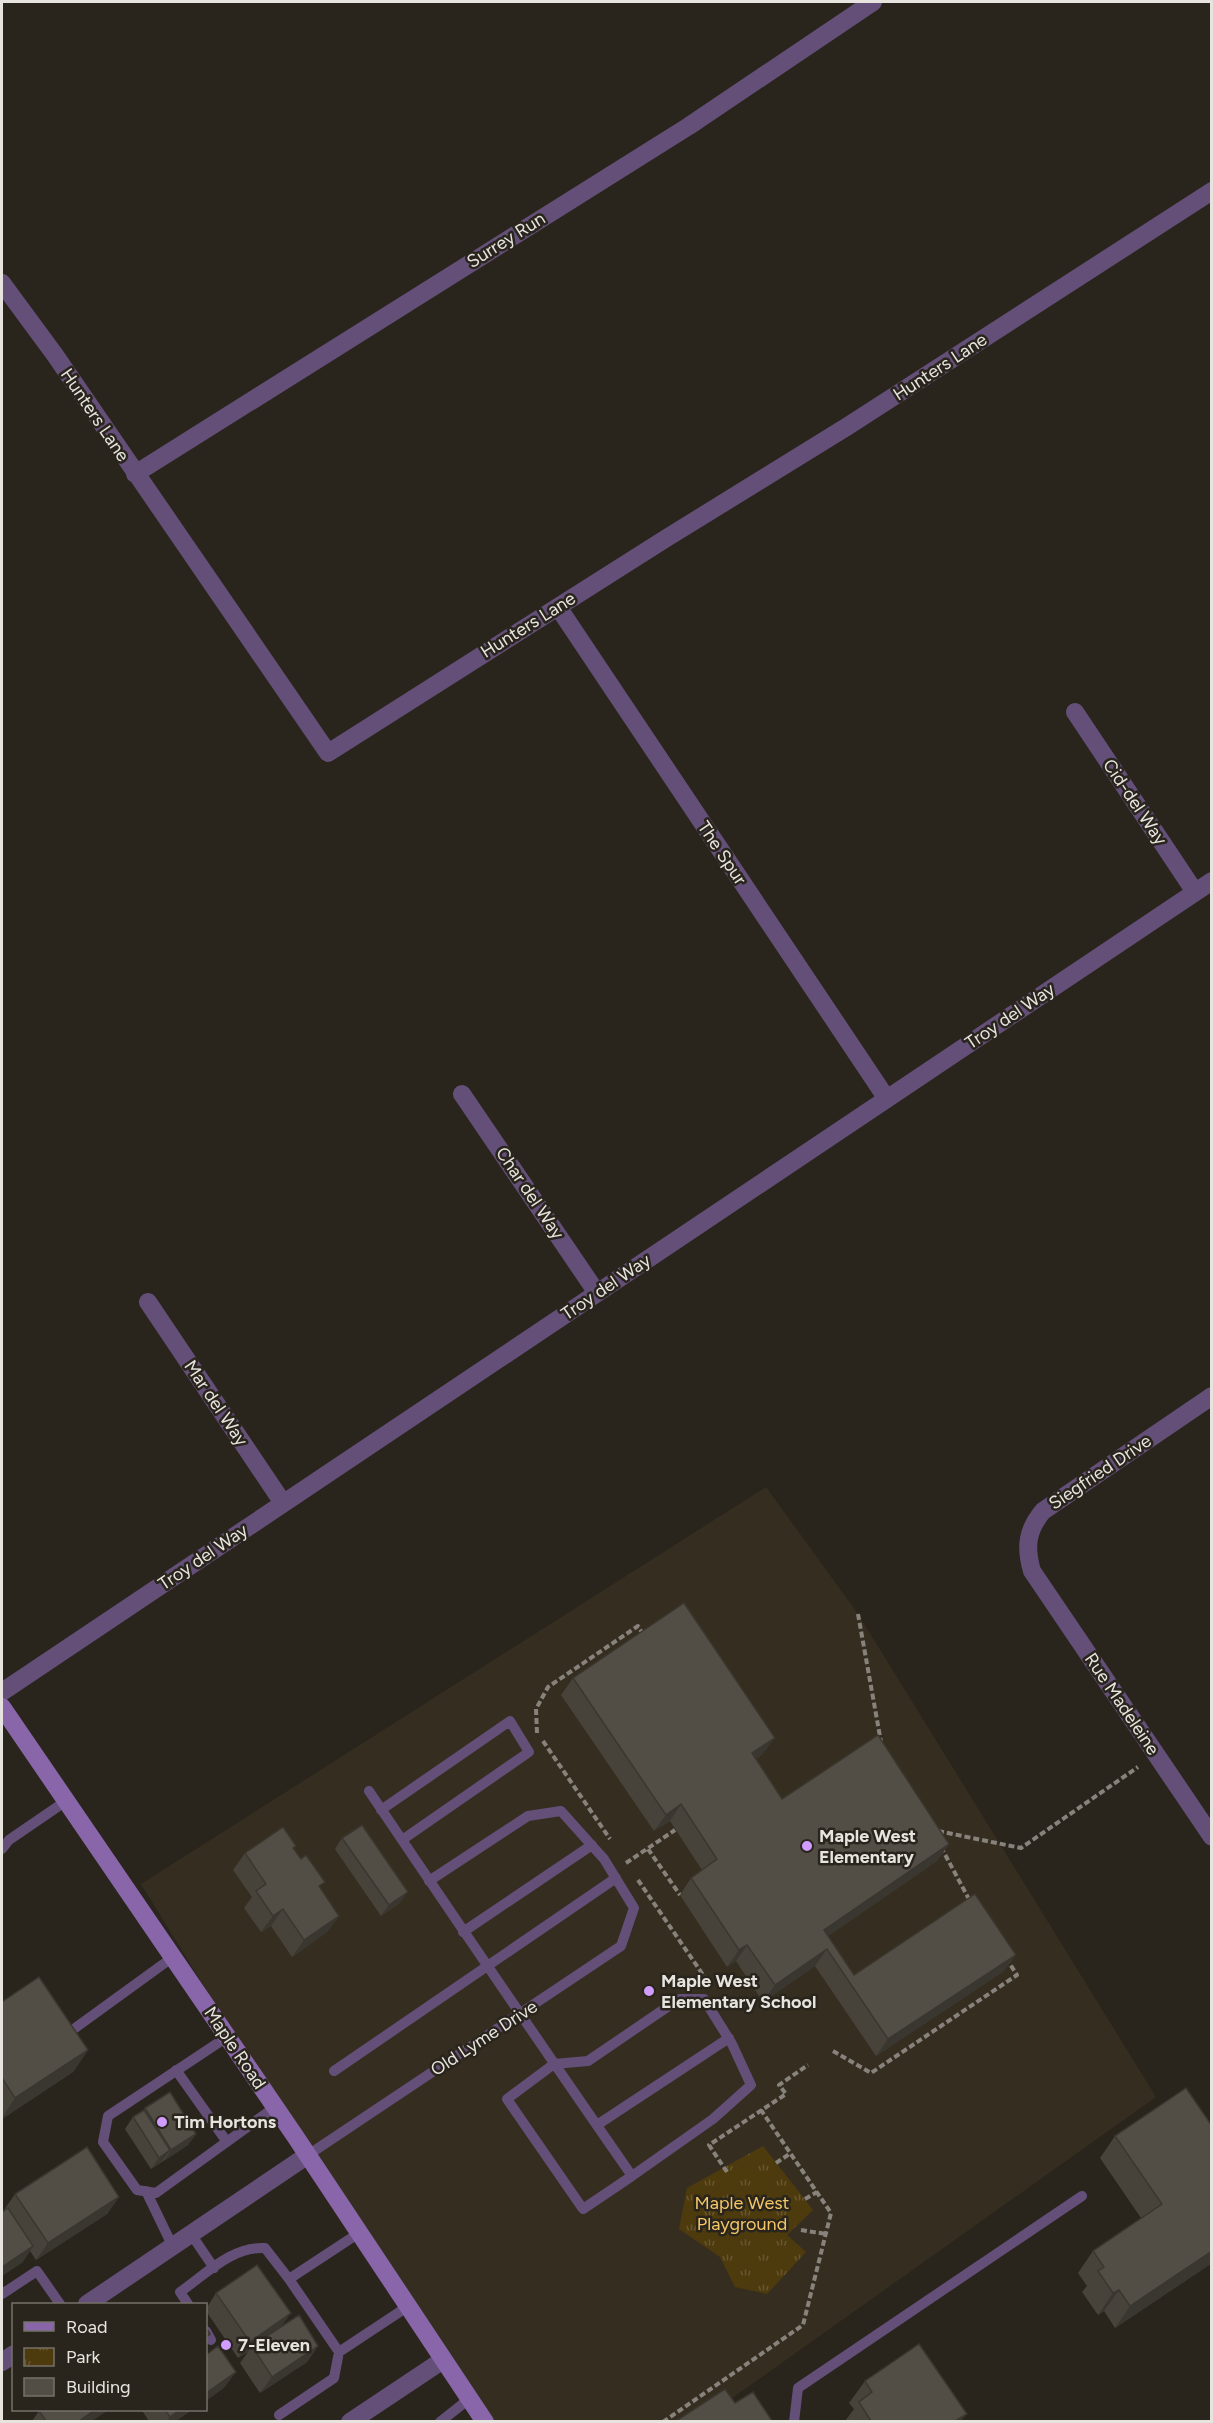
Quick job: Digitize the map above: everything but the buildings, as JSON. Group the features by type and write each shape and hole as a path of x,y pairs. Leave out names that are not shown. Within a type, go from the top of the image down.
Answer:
{"main road":[{"name":"Maple Road","path":"2,1707 308,2155 485,2421"}],"street":[{"name":"Surrey Run","path":"135,474 688,126 873,2"},
{"name":"Hunters Lane","path":"2,283 55,355 328,753 849,426 1212,191"},
{"name":"The Spur","path":"558,607 887,1099"},
{"name":"Cid-del Way","path":"1075,712 1195,892"},
{"name":"Troy del Way","path":"2,1692 1212,881"},
{"name":"Char del Way","path":"462,1094 597,1293"},
{"name":"Mar del Way","path":"148,1302 284,1503"},
{"name":"Siegfried Drive","path":"1032,1571 1027,1554 1028,1539 1034,1522 1043,1510 1212,1396"},
{"name":"Rue Madeleine","path":"1032,1571 1212,1837"},
{"name":"Old Lyme Drive","path":"89,2303 308,2155"},
{"path":"350,2421 443,2360"}],"lane":[{"path":"381,1809 510,1721 529,1752 402,1840"},
{"path":"369,1791 519,2015 632,2176"},
{"path":"2,1849 9,1840 66,1801"},
{"name":"Old Lyme Drive","path":"308,2155 621,1946 634,1908 604,1858 561,1811 528,1816 429,1881"},
{"path":"463,1932 592,1845"},
{"path":"334,2071 616,1878"},
{"path":"70,2031 173,1957"},
{"path":"679,1999 704,1999 729,2038 751,2085 713,2119 582,2209 507,2099 554,2064 588,2061 679,1999"},
{"path":"227,2037 108,2116 103,2142 137,2190 156,2193 275,2108"},
{"path":"597,2125 729,2038"},
{"path":"176,2070 226,2142"},
{"path":"146,2191 173,2247"},
{"path":"794,2421 798,2388 1082,2196"},
{"path":"289,2279 359,2233"},
{"path":"191,2234 214,2268"},
{"path":"187,2303 180,2292 237,2252 252,2247 265,2248 339,2352 334,2378 279,2415"},
{"path":"2,2294 36,2271 59,2303"},
{"path":"339,2352 407,2307"},
{"path":"440,2421 469,2399"}],"path":[{"path":"858,1614 883,1750"},
{"path":"614,1845 536,1732 536,1709 548,1687 638,1626 645,1636"},
{"path":"585,1662 589,1668"},
{"path":"974,1908 933,1830 1021,1848 1138,1767"},
{"path":"620,1854 626,1863 675,1830"},
{"path":"648,1849 680,1895"},
{"path":"633,1873 711,1988"},
{"path":"833,2051 871,2073 1017,1975 1004,1955"},
{"path":"727,2172 709,2145 786,2094 779,2085 808,2065"},
{"path":"663,2421 803,2325 831,2213 761,2110"},
{"path":"776,2163 790,2154"},
{"path":"805,2199 817,2192"},
{"path":"801,2230 826,2234"}],"shaded area":[{"name":"Maple West Elementary School","path":"766,1487 858,1614 1156,2097 700,2421 485,2421 308,2155 141,1884"}],"green space":[{"name":"Maple West Playground","path":"763,2146 813,2210 787,2235 806,2252 767,2294 735,2287 720,2257 679,2229 687,2188"}],"place":[{"name":"Maple West Elementary","path":"807,1846"},
{"name":"Maple West Elementary School","path":"649,1991"},
{"name":"Tim Hortons","path":"162,2122"},
{"name":"7-Eleven","path":"226,2345"}]}
